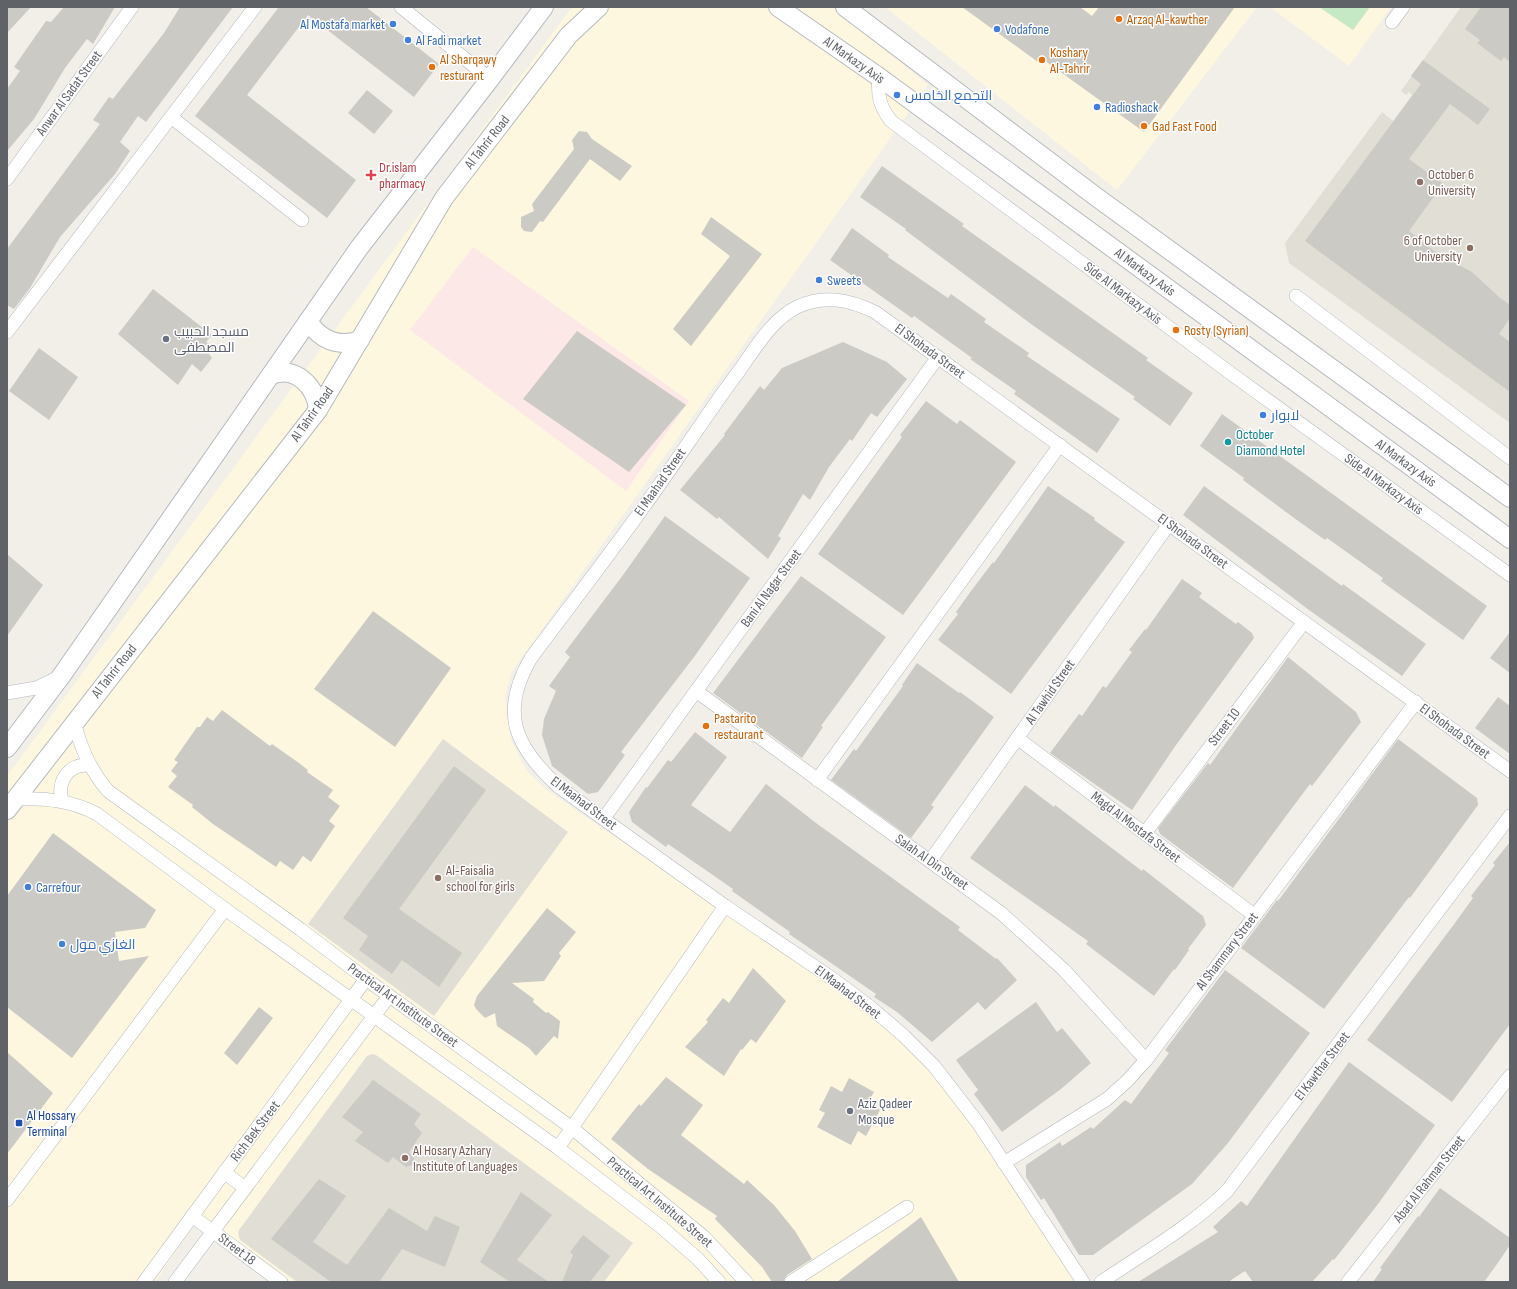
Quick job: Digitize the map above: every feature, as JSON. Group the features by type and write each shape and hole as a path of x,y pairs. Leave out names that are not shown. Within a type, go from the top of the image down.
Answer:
{"street":[{"name":"Anwar Al Sadat Street","path":"7,179 132,7"},
{"path":"7,332 255,7"},
{"path":"401,7 490,79"},
{"path":"7,748 62,675 359,248 544,7"},
{"name":"Al Tahrir Road","path":"11,805 318,410 444,198 569,35 599,7"},
{"name":"Al Markazy Axis","path":"778,7 879,77 1510,539"},
{"path":"845,7 1095,196 1510,498"},
{"path":"1392,22 1403,7"},
{"name":"Side Al Markazy Axis","path":"879,77 878,90 880,101 884,112 891,121 1233,375 1510,575"},
{"path":"171,117 302,220"},
{"path":"1296,296 1510,458"},
{"name":"El Maahad Street","path":"875,312 857,303 837,299 816,300 797,307 780,318 766,334 715,403 645,506 531,658 521,675 515,695 514,714 518,734 527,753 539,768 560,787 725,906 833,979 869,1006 903,1035 934,1066 958,1094 1083,1282"},
{"name":"El Shohada Street","path":"875,312 1510,771"},
{"path":"308,321 317,333 332,342 349,344 360,340"},
{"name":"Bani Al Nagar Street","path":"604,818 938,357"},
{"path":"271,375 278,372 286,372 300,377 311,388 315,395 318,410"},
{"path":"817,780 1060,445"},
{"name":"Al Tawhid Street","path":"930,860 1169,524"},
{"name":"Street 10","path":"1145,833 1304,622"},
{"path":"7,693 36,688 62,675"},
{"name":"Salah Al Din Street","path":"696,690 817,780 930,860 1001,913 1035,942 1064,970 1146,1060"},
{"name":"Al Shammary Street","path":"1004,1163 1106,1099 1127,1081 1146,1060 1416,702"},
{"name":"Practical Art Institute Street","path":"74,722 83,753 89,765 108,791 300,928 389,996 572,1128 704,1237 746,1282"},
{"name":"Magd Al Mostafa Street","path":"1017,738 1254,916"},
{"path":"62,801 60,787 65,775 76,766 89,765"},
{"name":"Practical Art Institute Street","path":"11,805 62,801 86,808 97,814 225,909 353,999 558,1148 660,1226 698,1259 718,1282"},
{"name":"El Kawthar Street","path":"1100,1282 1189,1224 1227,1191 1510,816"},
{"path":"558,1148 725,906"},
{"path":"7,1200 225,909"},
{"name":"Rich Bek Street","path":"144,1282 353,999 366,979"},
{"name":"Rich Bek Street","path":"175,1282 389,996"},
{"name":"Abad Al Rahman Street","path":"1348,1282 1510,1076"},
{"path":"224,1172 245,1188"},
{"path":"791,1282 907,1207"},
{"name":"Street 18","path":"192,1216 281,1282"}],"shaded area":[{"path":"572,7 832,7 928,85 511,673 505,698 511,740 526,770 545,789 873,1013 901,1036 957,1101 1080,1282 287,1282 195,1224 155,1282 7,1282 7,776"},
{"path":"885,7 1257,7 1117,190"},
{"path":"1270,7 1391,7 1349,66"},
{"name":"October 6 University","path":"1461,7 1510,7 1510,423 1289,263 1285,243 1382,112 1393,121 1412,95 1409,92 1406,95 1401,91"},
{"path":"473,247 689,401 626,491 410,330"},
{"name":"Al-Faisalia school for girls","path":"443,739 568,832 434,1016 308,924"},
{"name":"Al Hosary Azhary Institute of Languages","path":"372,1054 376,1055 633,1243 604,1282 297,1282 240,1240 238,1233 239,1230 367,1056"}],"green space":[{"path":"1319,7 1370,7 1353,30"}],"building":[{"path":"7,7 31,7 7,33"},
{"path":"64,7 115,7 93,44 87,39 65,68 34,119 7,151 7,89 20,71 14,67 46,21 51,22"},
{"path":"180,7 233,7 146,122 138,116 120,142 130,151 115,174 60,237 30,288 14,309 7,305 7,249 100,124 93,120 109,97 113,99 164,33"},
{"path":"279,7 366,7 439,64 414,97 308,15 247,95 356,180 327,218 195,116"},
{"path":"962,7 1080,7 1092,16 1099,7 1235,7 1144,132 1041,58 1038,62"},
{"path":"1481,7 1510,7 1510,62 1504,57 1501,61 1477,43 1480,40 1465,29"},
{"path":"1423,60 1490,109 1478,125 1450,104 1409,159 1443,184 1409,231 1438,254 1472,272 1500,298 1510,305 1510,318 1499,334 1510,342 1510,392 1305,241 1421,84 1411,76"},
{"path":"367,90 393,111 374,134 348,113"},
{"path":"579,131 587,132 592,139 632,166 620,181 590,159 543,222 540,221 532,232 524,231 521,227 521,217 534,211 532,204 574,149 572,140"},
{"path":"882,166 964,224 962,226 1148,358 1146,360 1193,393 1170,426 1133,399 1135,397 1031,324 905,230 906,229 860,197"},
{"path":"711,217 762,254 691,346 673,329 730,256 701,234"},
{"path":"852,228 889,255 888,257 948,298 951,294 986,319 984,322 1029,353 1027,356 1120,419 1097,453 1014,394 1016,391 970,359 972,358 914,316 912,318 830,260"},
{"name":"مسجد الحبيب المصطفى","path":"153,289 212,335 206,342 215,346 209,354 212,358 201,372 192,364 178,385 118,334"},
{"path":"577,331 686,405 629,472 523,399"},
{"path":"843,342 887,362 907,379 877,417 871,413 852,441 850,439 829,467 810,500 803,494 778,536 781,538 768,559 719,517 717,519 680,490 725,435 724,434 760,386 764,390 782,368"},
{"path":"39,348 78,377 49,420 9,391"},
{"path":"926,401 957,424 960,420 1016,462 903,615 818,554 902,437 900,435"},
{"path":"1222,414 1487,606 1463,640 1381,581 1383,578 1327,538 1325,540 1290,515 1243,480 1244,478 1200,446"},
{"path":"1048,486 1095,518 1094,520 1125,542 1011,694 938,640 958,614 956,612 971,591 993,562 994,563"},
{"path":"1204,486 1342,586 1343,584 1426,644 1402,676 1309,610 1183,515"},
{"path":"665,516 750,578 694,657 621,752 625,755 598,792 588,794 552,766 542,735 544,719 556,691 549,686 570,657 565,652"},
{"path":"7,554 43,585 7,636"},
{"path":"801,576 886,637 821,726 823,727 802,758 713,693"},
{"path":"1182,579 1202,593 1199,597 1236,624 1238,622 1252,633 1254,638 1176,745 1132,810 1050,753 1079,714 1082,716 1103,686 1106,688 1132,652 1129,650 1145,629 1146,630"},
{"path":"373,611 451,668 395,747 314,689"},
{"path":"1510,632 1510,673 1490,658"},
{"path":"1288,657 1356,712 1361,722 1312,786 1310,784 1233,888 1160,834 1158,828 1208,763 1210,765"},
{"path":"917,663 994,717 931,805 934,807 911,838 831,780 854,749 856,751 903,686 902,685"},
{"path":"1498,697 1510,706 1510,754 1475,728"},
{"path":"222,710 270,746 272,744 299,763 308,770 307,772 333,790 328,797 340,806 329,821 335,826 311,862 303,856 293,870 280,861 276,867 213,824 192,807 193,805 168,787 177,776 171,771 178,762 174,760 197,727 200,727 207,717 213,721"},
{"path":"695,732 727,757 691,805 730,832 766,784 816,823 960,927 958,930 996,959 997,958 1017,980 985,1010 978,1002 932,1042 897,1012 874,997 876,994 789,934 790,932 732,891 733,889 668,844 666,847 632,822 629,812 646,787 647,788 668,760 671,762"},
{"path":"1398,739 1477,798 1478,805 1410,898 1409,897 1324,1009 1241,948 1277,900 1278,901"},
{"path":"454,766 486,790 399,909 462,953 439,987 402,960 392,974 359,950 368,936 343,918"},
{"path":"1025,785 1054,807 1055,805 1142,871 1143,869 1203,916 1206,925 1188,949 1189,950 1175,970 1174,969 1154,996 1086,944 1088,941 970,858"},
{"name":"الغازي مول","path":"53,833 156,910 145,928 115,932 119,961 149,956 72,1058 7,1007 7,896"},
{"path":"1510,842 1510,1024 1452,1102 1367,1040 1473,898 1471,896 1495,865 1493,863"},
{"path":"547,908 576,932 559,953 561,956 544,981 512,983 534,999 533,1002 546,1013 548,1012 560,1021 558,1039 554,1036 536,1056 529,1048 497,1026 495,1013 485,1018 474,1005 477,996"},
{"path":"753,968 786,1001 756,1043 751,1039 742,1050 741,1049 724,1076 685,1047 708,1022 706,1020 723,998 729,1003"},
{"path":"1225,970 1310,1033 1228,1143 1192,1184 1093,1255 1079,1255 1044,1198 1041,1200 1026,1177 1026,1165 1060,1142 1062,1146 1091,1127 1093,1129 1125,1100 1131,1104 1169,1053 1165,1050"},
{"path":"1036,1002 1057,1032 1062,1028 1091,1063 1061,1089 1002,1132 974,1094 978,1090 956,1060"},
{"path":"259,1007 273,1018 237,1065 224,1053"},
{"name":"Al Hossary Terminal","path":"7,1052 53,1093 7,1154"},
{"path":"1349,1062 1435,1125 1378,1204 1334,1260 1333,1259 1312,1282 1253,1282 1245,1271 1228,1282 1138,1282 1218,1232 1213,1227 1241,1201 1247,1206"},
{"path":"666,1077 703,1105 681,1135 744,1184 747,1180 774,1205 795,1231 812,1259 787,1275 783,1282 772,1282 762,1267 715,1219 717,1216 648,1169 611,1139 639,1104 641,1106"},
{"name":"Aziz Qadeer Mosque","path":"849,1078 874,1092 869,1101 878,1106 876,1107 880,1110 866,1136 858,1131 851,1145 817,1127 825,1113 819,1110 831,1086 842,1092"},
{"path":"373,1080 421,1114 414,1124 422,1133 409,1152 414,1158 413,1165 406,1167 393,1157 388,1163 355,1141 363,1132 342,1117"},
{"path":"319,1179 346,1196 313,1242 347,1265 389,1208 427,1231 435,1216 460,1227 445,1267 402,1249 379,1282 331,1282 271,1239"},
{"path":"1440,1188 1510,1238 1510,1245 1497,1264 1484,1282 1373,1282 1382,1269 1380,1268"},
{"path":"521,1192 552,1215 517,1260 549,1282 510,1282 480,1262"},
{"path":"921,1217 959,1282 837,1282"},
{"path":"583,1235 610,1256 590,1282 562,1282 573,1255 570,1252"}],"place":[{"name":"Arzaq Al-kawther","path":"1119,19"},
{"name":"Al Mostafa market","path":"393,24"},
{"name":"Vodafone","path":"997,29"},
{"name":"Al Fadi market","path":"408,40"},
{"name":"Koshary Al-Tahrir","path":"1042,60"},
{"name":"Al Sharqawy resturant","path":"432,67"},
{"name":"التجمع الخامس","path":"897,95"},
{"name":"Radioshack","path":"1097,107"},
{"name":"Gad Fast Food","path":"1144,126"},
{"name":"Dr.islam pharmacy","path":"371,175"},
{"name":"October 6 University","path":"1420,182"},
{"name":"6 of October University","path":"1470,248"},
{"name":"Sweets","path":"819,280"},
{"name":"Rosty (Syrian)","path":"1176,330"},
{"name":"مسجد الحبيب المصطفى","path":"166,339"},
{"name":"لابوار","path":"1263,415"},
{"name":"October Diamond Hotel","path":"1228,442"},
{"name":"Pastarito restaurant","path":"706,726"},
{"name":"Al-Faisalia school for girls","path":"438,878"},
{"name":"Carrefour","path":"28,887"},
{"name":"الغازي مول","path":"62,944"},
{"name":"Aziz Qadeer Mosque","path":"850,1111"},
{"name":"Al Hossary Terminal","path":"19,1123"},
{"name":"Al Hosary Azhary Institute of Languages","path":"405,1158"}]}
